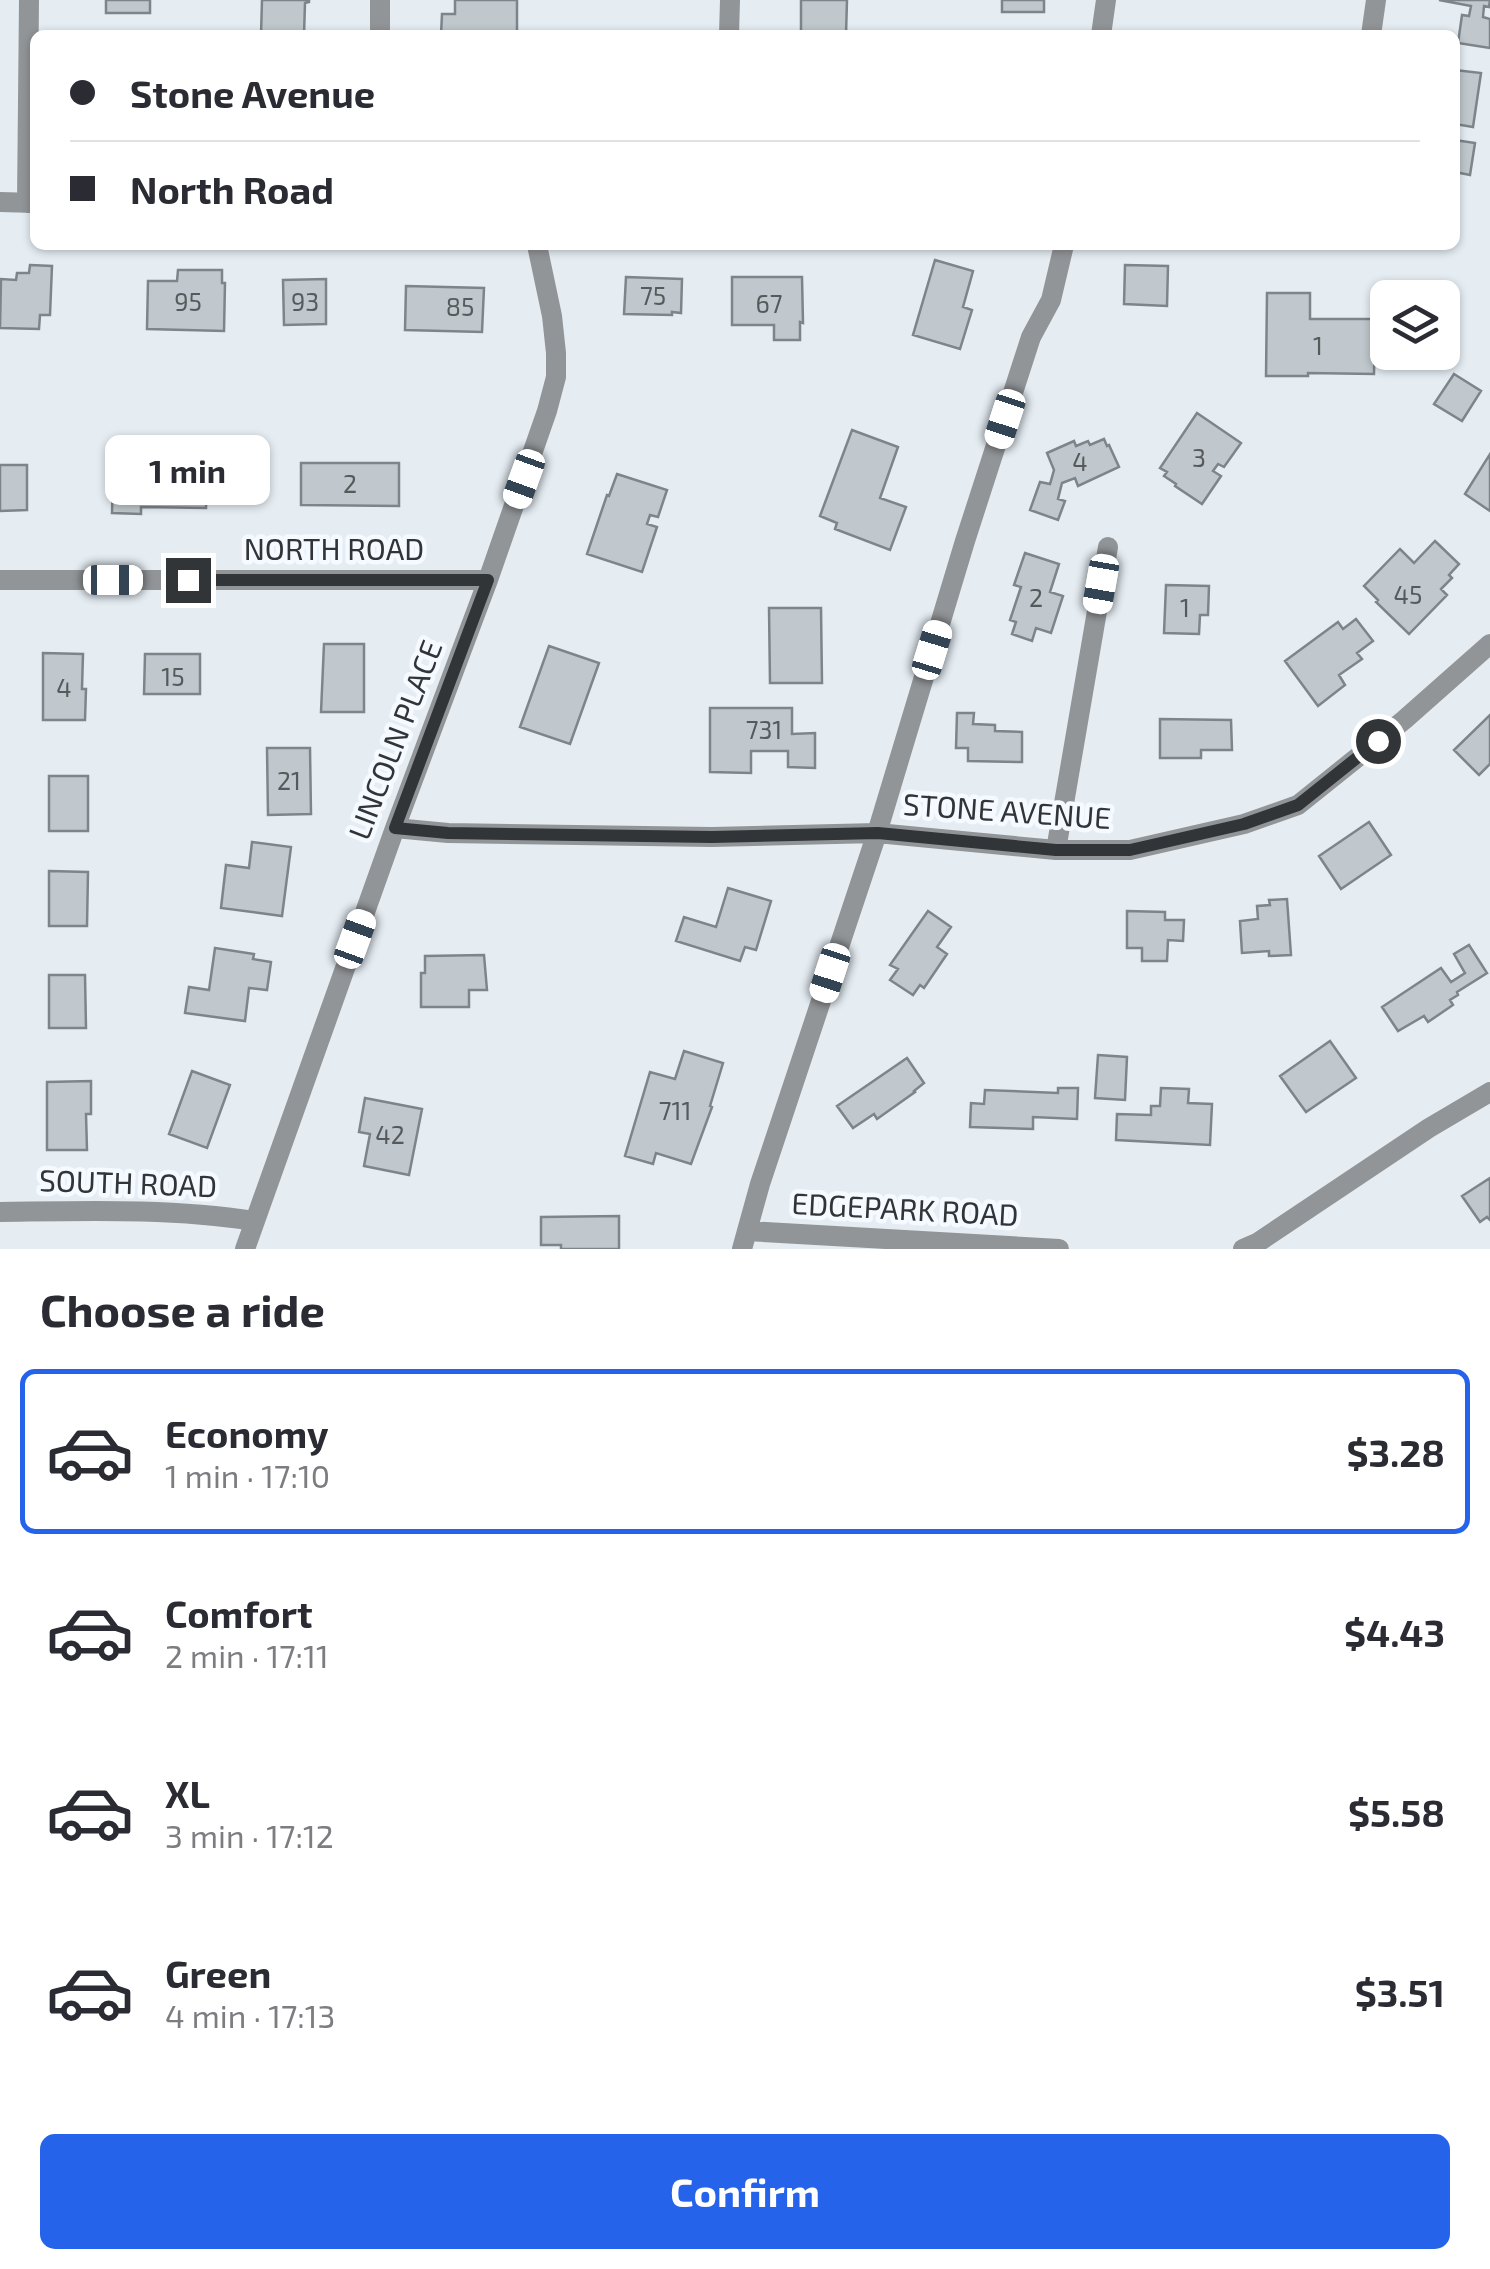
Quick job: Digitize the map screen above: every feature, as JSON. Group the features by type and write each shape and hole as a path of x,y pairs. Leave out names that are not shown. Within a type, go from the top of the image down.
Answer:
{"street":[{"path":"28,0 30,135"},
{"path":"380,0 380,30"},
{"path":"730,0 730,30"},
{"path":"1102,30 1106,0"},
{"path":"1373,30 1376,0"},
{"path":"0,202 30,203"},
{"name":"LINCOLN PLACE","path":"246,1249 547,412 556,377 556,352 539,250"},
{"path":"745,1240 760,1184 878,833 965,541 1032,338 1050,300 1063,250"},
{"path":"1056,850 1108,547"},
{"name":"NORTH ROAD","path":"0,580 488,580"},
{"name":"STONE AVENUE","path":"395,828 448,833 712,837 878,833 1056,850 1130,850 1244,824 1298,805 1490,644"},
{"path":"1243,1249 1490,1092"},
{"name":"SOUTH ROAD","path":"0,1212 157,1211 254,1221"},
{"name":"EDGEPARK ROAD","path":"745,1240 1060,1249"}],"building":[{"path":"106,0 150,0 150,13 106,13"},
{"path":"262,0 309,0 305,3 304,30 261,30"},
{"path":"455,0 517,0 517,30 441,30 442,14 455,14"},
{"path":"801,0 847,0 846,30 801,30"},
{"path":"1002,0 1044,0 1044,12 1002,12"},
{"path":"1439,0 1490,0 1489,7 1484,6 1483,17 1490,19 1490,48 1460,43 1462,15 1469,16 1471,6"},
{"path":"1460,71 1481,73 1473,127 1460,125"},
{"path":"1460,141 1475,143 1470,175 1460,173"},
{"path":"935,260 973,271 963,307 972,310 960,349 913,335"},
{"path":"30,265 52,266 50,315 40,315 39,329 0,328 1,279 16,280 17,273 29,273"},
{"path":"1125,265 1168,266 1167,306 1124,304"},
{"path":"178,270 222,270 224,331 147,329 148,281 177,281"},
{"path":"626,277 682,279 681,313 624,314"},
{"path":"732,277 802,277 800,340 774,340 774,325 732,325"},
{"path":"326,279 326,324 284,325 283,280"},
{"path":"406,286 484,288 482,332 405,330"},
{"path":"1267,293 1310,293 1310,319 1370,319 1370,370 1374,374 1266,376"},
{"path":"1454,374 1481,391 1462,421 1434,404"},
{"path":"1197,413 1241,443 1224,467 1218,464 1213,471 1221,476 1202,504 1175,486 1160,468"},
{"path":"852,430 898,447 880,498 906,507 890,550 835,529 837,523 820,516"},
{"path":"1104,439 1119,467 1078,486 1075,478 1062,483 1058,499 1065,501 1058,520 1030,510 1040,482 1050,484 1054,470 1047,453 1074,441 1076,446"},
{"path":"1490,454 1490,511 1465,494"},
{"path":"301,463 399,463 399,506 301,505"},
{"path":"0,465 27,465 27,510 0,511"},
{"path":"161,468 207,470 206,508 141,507 141,514 112,513 113,476 142,476 142,480 160,481"},
{"path":"617,474 667,490 658,517 650,515 647,524 657,527 642,572 587,554"},
{"path":"1435,541 1459,564 1441,589 1447,595 1409,634 1364,586 1400,549 1414,563"},
{"path":"1025,553 1059,564 1050,592 1063,596 1051,633 1036,628 1032,641 1012,634 1016,622 1010,620 1021,587 1014,585"},
{"path":"1166,585 1209,586 1208,615 1200,615 1199,634 1164,633"},
{"path":"769,608 821,608 822,683 770,683"},
{"path":"1356,619 1373,641 1357,653 1362,659 1339,675 1345,685 1318,706 1285,661 1338,622 1343,629"},
{"path":"324,644 364,644 364,712 321,712"},
{"path":"549,646 599,663 570,744 520,727"},
{"path":"43,653 83,654 85,720 43,720"},
{"path":"145,654 200,654 200,694 144,694"},
{"path":"710,708 792,708 792,734 815,733 815,768 788,767 788,751 751,751 751,773 710,772"},
{"path":"957,713 974,713 973,724 995,725 995,731 1022,732 1022,762 968,761 968,748 956,748"},
{"path":"1490,715 1490,764 1479,775 1454,750"},
{"path":"1160,719 1231,720 1232,750 1201,750 1201,758 1160,758"},
{"path":"267,748 310,748 311,814 268,815"},
{"path":"49,776 88,776 88,831 49,831"},
{"path":"1369,822 1391,855 1341,889 1319,856"},
{"path":"252,842 291,847 282,916 221,908 226,865 249,868"},
{"path":"49,871 88,872 87,926 49,926"},
{"path":"728,888 771,901 756,950 745,947 740,961 676,941 684,917 716,927"},
{"path":"1287,899 1291,955 1269,956 1269,951 1242,953 1240,921 1258,919 1257,906 1270,905 1269,900"},
{"path":"928,911 951,927 937,947 947,954 924,988 920,985 913,995 890,980 898,969 890,965"},
{"path":"1127,911 1165,912 1165,920 1184,920 1183,941 1168,940 1167,961 1142,961 1142,948 1127,948"},
{"path":"1469,945 1487,973 1457,992 1450,1000 1453,1005 1428,1022 1424,1016 1398,1031 1382,1007 1441,968 1451,982 1465,973 1454,954"},
{"path":"215,948 254,954 253,959 271,962 267,990 249,988 245,1021 185,1013 189,987 209,990"},
{"path":"484,955 487,990 469,990 469,1007 421,1007 425,956"},
{"path":"49,975 85,975 86,1028 49,1028"},
{"path":"1330,1041 1356,1078 1306,1112 1280,1076"},
{"path":"684,1051 723,1063 691,1164 656,1153 653,1164 625,1156 650,1072 675,1079"},
{"path":"1098,1055 1127,1057 1125,1100 1095,1098"},
{"path":"907,1058 924,1083 877,1119 874,1114 853,1128 837,1106"},
{"path":"192,1071 230,1085 207,1148 169,1134"},
{"path":"91,1081 91,1114 86,1114 87,1150 47,1150 47,1082"},
{"path":"1058,1088 1078,1088 1077,1119 1033,1117 1033,1129 970,1127 971,1103 984,1104 985,1090 1058,1093"},
{"path":"1161,1088 1189,1089 1188,1103 1212,1104 1210,1145 1116,1140 1117,1114 1151,1115 1151,1106 1160,1106"},
{"path":"365,1098 422,1109 409,1175 364,1166 370,1134 359,1132"},
{"path":"1490,1178 1490,1220 1487,1217 1480,1222 1462,1196"},
{"path":"619,1216 619,1249 541,1245 541,1217"}],"route":[{"path":"188,580 488,580 395,828 448,833 712,837 878,833 1056,850 1130,850 1244,824 1298,805 1378,741"}]}
